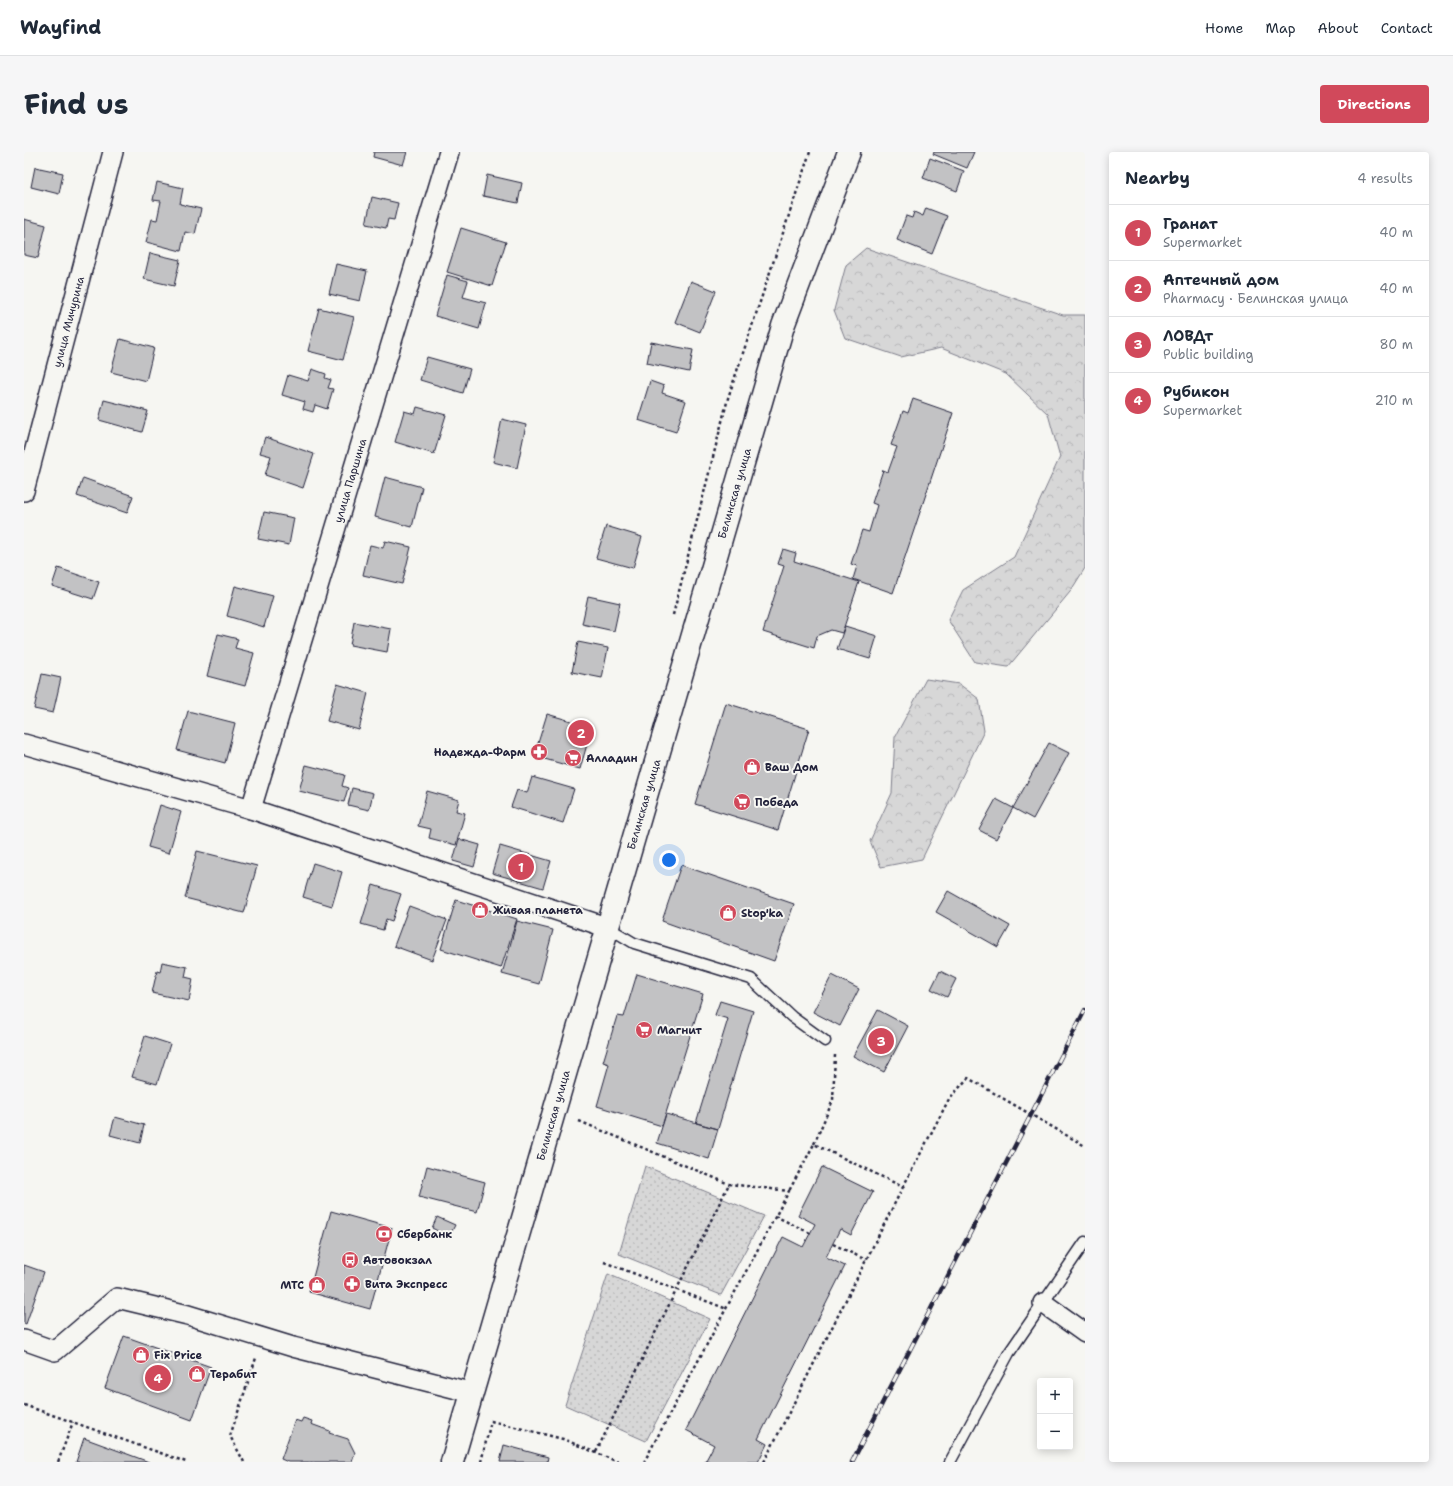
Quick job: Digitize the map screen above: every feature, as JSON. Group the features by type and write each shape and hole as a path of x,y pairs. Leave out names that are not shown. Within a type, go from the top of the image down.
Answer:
{"main road":[{"name":"Белинская улица","path":"452,1462 609,928 783,326 849,152"}],"street":[{"name":"улица Мичурина","path":"24,491 113,152"},
{"name":"улица Паршина","path":"251,809 449,152"},
{"path":"24,744 251,809 609,928"},
{"path":"24,1340 55,1351 118,1298 188,1315 263,1338 473,1393"},
{"path":"1043,1303 1085,1333"}],"lane":[{"path":"609,928 634,943 751,979 792,1017 825,1041"},
{"path":"950,1462 1009,1353 1085,1242"}],"path":[{"path":"671,622 728,398 810,152"},
{"path":"644,1462 814,1144 833,1100 835,1054 825,1041"},
{"path":"764,1462 902,1187 949,1099 968,1078 1085,1146"},
{"path":"579,1121 729,1184 789,1191"},
{"path":"814,1144 902,1187"},
{"path":"596,1452 729,1184"},
{"path":"775,1216 810,1233"},
{"path":"833,1244 866,1260"},
{"path":"604,1262 727,1309"},
{"path":"244,1462 230,1436 263,1338"},
{"path":"24,1404 186,1462"},
{"path":"482,1462 491,1421 563,1439 618,1462"},
{"path":"58,1462 73,1422"}],"green space":[{"path":"866,248 1063,315 1085,315 1085,568 1070,592 1008,667 975,662 948,620 963,590 1014,557 1060,457 1048,414 1006,374 941,348 901,357 845,338 834,310 846,265"},
{"path":"926,679 959,684 979,699 984,731 922,859 881,867 870,841 892,793 895,737"},
{"path":"645,1166 764,1216 721,1295 619,1254"},
{"path":"608,1274 710,1319 646,1441 565,1405"}],"building":[{"path":"374,152 407,152 403,165 373,157"},
{"path":"934,152 974,152 967,168 933,154"},
{"path":"930,158 964,171 957,191 923,178"},
{"path":"35,167 63,173 59,194 31,187"},
{"path":"487,175 522,183 518,203 483,196"},
{"path":"157,182 183,188 180,204 201,209 195,234 185,232 181,251 146,242 152,219 157,220 161,201 153,200"},
{"path":"372,197 398,203 394,220 388,219 386,228 366,224"},
{"path":"926,208 947,216 932,254 897,240 906,216 912,218 914,212 923,216"},
{"path":"24,219 46,225 38,258 24,255"},
{"path":"461,228 506,242 492,286 447,272"},
{"path":"150,253 180,260 174,286 144,279"},
{"path":"336,264 367,271 360,301 329,294"},
{"path":"447,275 468,281 463,297 486,303 479,329 435,316"},
{"path":"691,281 716,291 700,332 675,322"},
{"path":"319,308 354,317 343,360 308,351"},
{"path":"120,339 154,348 146,381 111,372"},
{"path":"651,342 693,350 689,372 647,363"},
{"path":"427,357 470,369 463,393 420,380"},
{"path":"312,369 326,374 325,378 331,380 328,388 333,389 327,409 315,405 313,412 303,409 305,402 282,395 288,375 308,381"},
{"path":"650,381 664,386 662,393 686,401 676,432 638,420"},
{"path":"913,399 953,413 893,593 853,579 857,566 851,564 862,530 869,532 877,505 872,503 883,470 888,472 897,447 891,445 903,411 908,413"},
{"path":"104,400 148,411 142,432 99,420"},
{"path":"417,407 446,415 434,454 395,442 404,411 415,414"},
{"path":"502,419 526,425 517,468 493,462"},
{"path":"265,437 314,454 303,488 265,475 271,456 260,453"},
{"path":"385,477 422,487 412,527 375,517"},
{"path":"83,478 133,496 127,513 77,496"},
{"path":"264,512 294,518 289,545 258,539"},
{"path":"606,526 642,537 633,568 596,558"},
{"path":"385,541 411,547 402,584 363,575 370,545 383,548"},
{"path":"783,549 796,553 794,561 859,582 842,633 831,630 817,636 814,648 763,632 784,566 778,564"},
{"path":"58,568 99,582 93,599 52,586"},
{"path":"235,586 273,596 264,627 227,616"},
{"path":"588,596 620,603 614,631 582,624"},
{"path":"354,622 391,629 387,652 350,645"},
{"path":"845,626 877,636 870,659 837,649"},
{"path":"218,634 238,639 235,648 254,653 245,686 207,676"},
{"path":"578,642 608,648 602,678 572,672"},
{"path":"42,674 61,678 53,713 34,709"},
{"path":"337,684 368,693 359,730 327,721"},
{"name":"Ваш Дом","path":"726,703 809,729 778,830 695,804"},
{"path":"188,711 235,723 225,763 177,750"},
{"path":"547,714 592,727 580,769 534,756"},
{"path":"1049,743 1069,753 1033,819 1013,808"},
{"path":"306,765 345,775 342,786 348,788 344,802 299,791"},
{"path":"532,777 574,789 563,823 511,807 517,790 527,793"},
{"path":"352,788 373,793 369,810 348,805"},
{"path":"427,791 459,800 456,811 465,813 456,845 429,838 431,829 418,826"},
{"path":"996,799 1013,808 996,839 979,830"},
{"path":"160,805 181,812 169,853 148,847"},
{"path":"459,839 480,845 474,867 453,861"},
{"path":"500,846 551,861 543,888 492,873"},
{"path":"197,851 257,866 244,913 185,898"},
{"path":"313,863 342,872 332,906 303,897"},
{"name":"Stop'ka","path":"681,865 794,904 774,961 662,921"},
{"path":"373,885 401,894 392,921 386,919 383,930 361,924"},
{"path":"948,891 1010,926 998,947 936,912"},
{"path":"456,900 517,919 501,968 441,949"},
{"path":"409,906 447,920 432,960 394,946"},
{"path":"517,921 553,930 539,984 502,974"},
{"path":"162,962 187,967 185,977 193,979 189,1001 152,993 157,971 160,972"},
{"path":"940,971 956,979 947,997 931,989"},
{"path":"637,974 703,994 662,1126 597,1106 609,1064 603,1062 617,1016 624,1017"},
{"path":"832,975 859,989 840,1026 813,1012"},
{"path":"720,1001 753,1011 718,1129 696,1123 728,1019 715,1015"},
{"path":"878,1010 908,1026 884,1072 853,1056"},
{"path":"145,1036 170,1044 157,1084 132,1077"},
{"path":"666,1114 718,1129 709,1159 657,1143"},
{"path":"115,1117 144,1125 140,1143 110,1135"},
{"path":"427,1166 485,1182 477,1212 419,1197"},
{"path":"822,1167 873,1192 851,1235 840,1229 826,1257 845,1266 758,1439 767,1444 758,1462 705,1462 714,1445 686,1430 783,1237 803,1247 815,1224 798,1215"},
{"name":"Автовокзал","path":"331,1211 392,1228 370,1309 309,1292"},
{"path":"437,1217 455,1225 449,1237 432,1228"},
{"path":"24,1265 44,1272 26,1324 24,1323"},
{"path":"124,1336 211,1367 192,1420 105,1388"},
{"path":"303,1418 312,1421 311,1424 330,1431 329,1433 348,1439 355,1453 352,1462 288,1462 281,1459 295,1420 301,1422"},
{"path":"84,1438 149,1462 76,1462"},
{"path":"504,1445 548,1457 547,1462 500,1462"}],"railway":[{"path":"852,1462 1085,1010"}],"place":[{"name":"Аптечный дом","path":"581,733"},
{"name":"Надежда-Фарм","path":"539,752"},
{"name":"Алладин","path":"573,758"},
{"name":"Ваш Дом","path":"752,767"},
{"name":"Победа","path":"742,802"},
{"name":"Гранат","path":"521,867"},
{"name":"Живая планета","path":"480,910"},
{"name":"Stop'ka","path":"728,913"},
{"name":"Магнит","path":"644,1030"},
{"name":"ЛОВДт","path":"881,1041"},
{"name":"Сбербанк","path":"384,1234"},
{"name":"Автовокзал","path":"350,1260"},
{"name":"Вита Экспресс","path":"352,1284"},
{"name":"МТС","path":"317,1285"},
{"name":"Fix Price","path":"141,1355"},
{"name":"Терабит","path":"197,1374"},
{"name":"Рубикон","path":"158,1378"}]}
